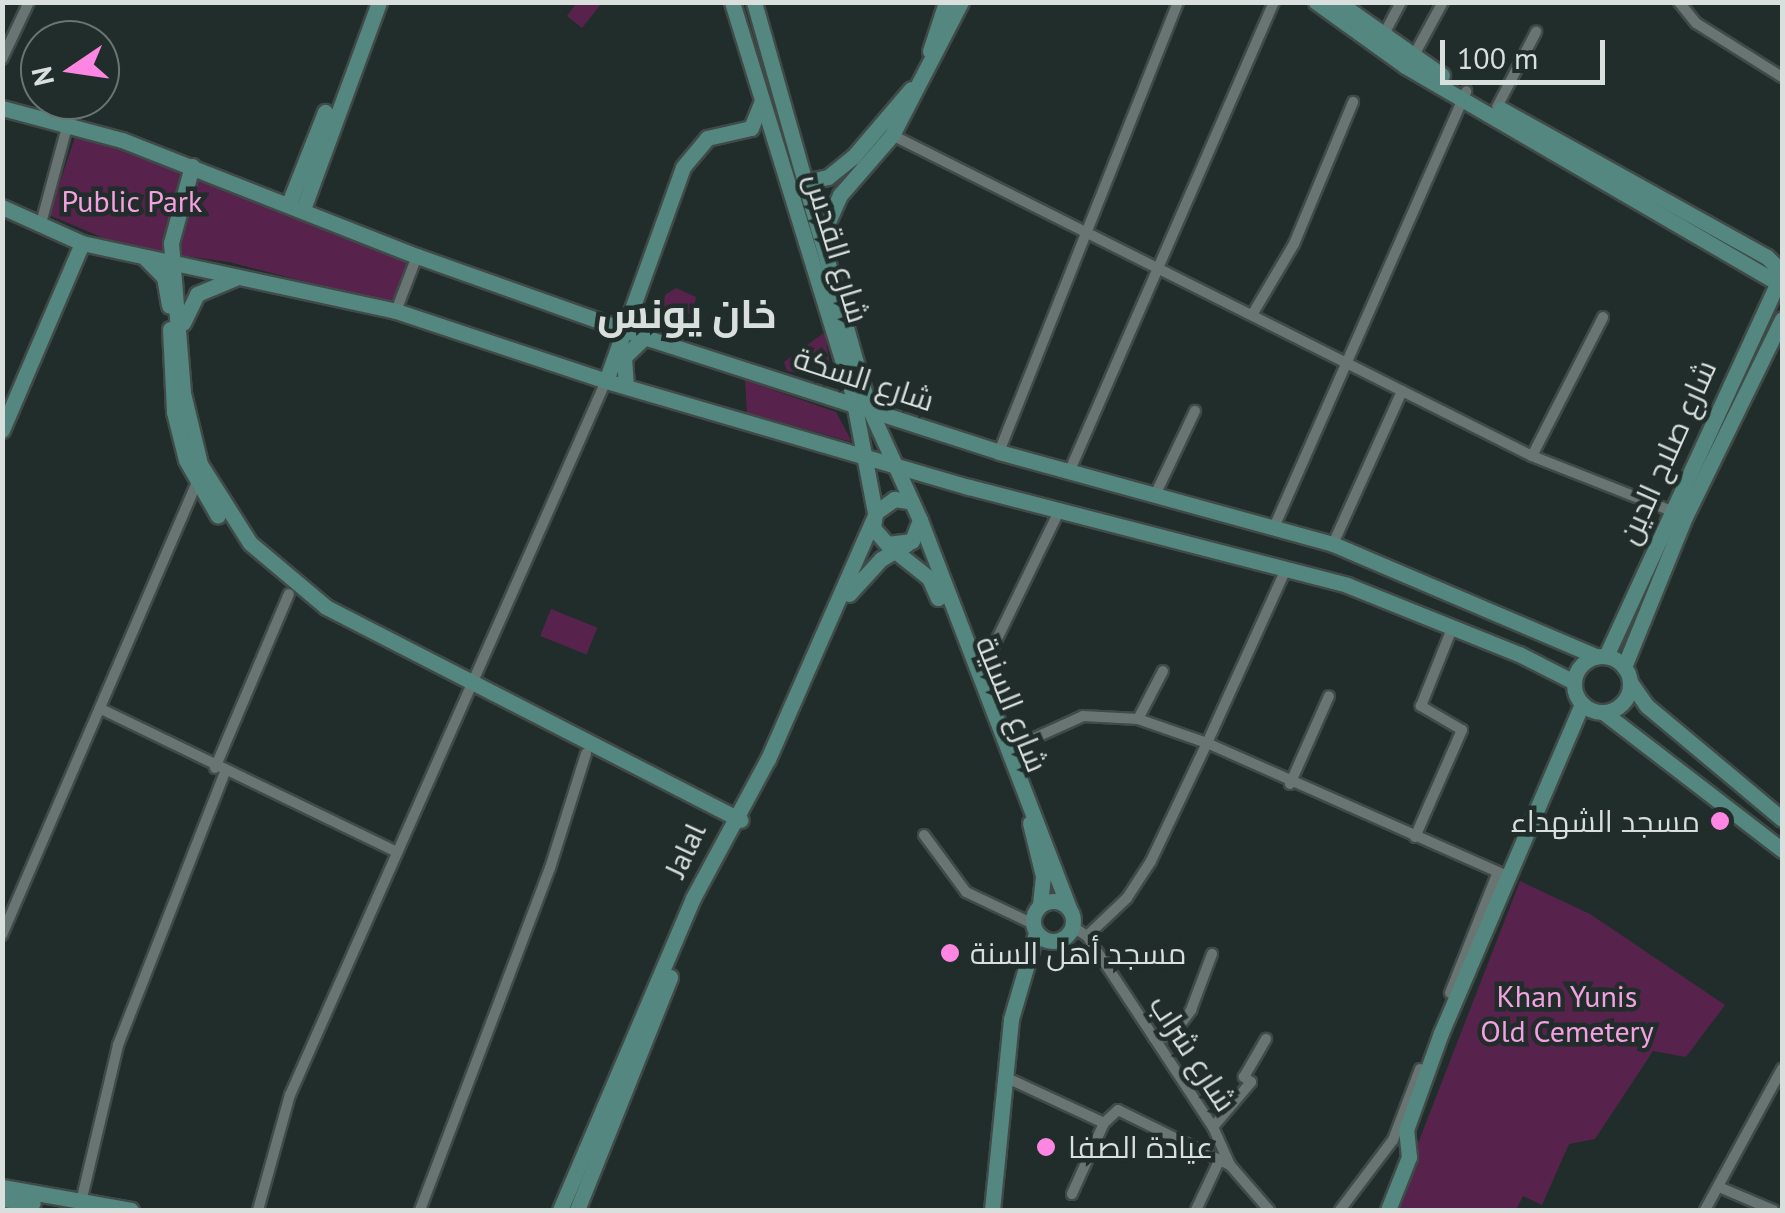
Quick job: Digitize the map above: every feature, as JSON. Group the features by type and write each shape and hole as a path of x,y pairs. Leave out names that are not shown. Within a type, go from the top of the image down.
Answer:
{"main road":[{"path":"296,206 375,2"},
{"name":"شارع القدس","path":"732,2 862,406 914,509"},
{"name":"شارع القدس","path":"754,2 824,233 862,406 874,516"},
{"path":"809,181 828,177 854,156 914,86 946,2"},
{"path":"824,233 840,195 892,134 961,2"},
{"path":"1316,2 1465,94 1782,276"},
{"path":"1338,2 1360,9 1382,37 1465,94 1497,107 1767,257 1782,276"},
{"path":"606,380 684,167 706,138 751,128 763,97"},
{"name":"شارع السكة","path":"2,108 68,123 192,166 417,256 645,337 999,452 1334,544 1601,656"},
{"path":"192,166 171,235 183,393 200,464 250,544 310,597 586,754 734,822"},
{"path":"2,207 82,244 396,310 606,380 892,464 1286,569 1452,626 1574,682"},
{"path":"2,430 82,244"},
{"path":"142,256 166,286 174,412 196,484 238,543 289,594 734,822"},
{"path":"180,331 197,294 244,276"},
{"name":"شارع صلاح الدين","path":"1627,674 1678,514 1782,276"},
{"name":"شارع صلاح الدين","path":"1601,656 1782,319"},
{"path":"626,386 624,357 645,337"},
{"path":"914,509 913,486 930,475"},
{"path":"874,516 894,498 914,509"},
{"name":"شارع السنية","path":"914,509 1080,931"},
{"name":"Jalal","path":"560,1210 734,822 848,595 896,546 914,509"},
{"name":"شارع السنية","path":"874,516 933,586 1010,773 1043,876 1040,905 1012,1020 992,1210"},
{"name":"Jalal","path":"577,1210 734,822 768,759 874,516"},
{"path":"1388,1210 1409,1157 1406,1130 1502,874 1582,704 1574,682 1580,665 1601,656 1627,674 1646,706 1782,819"},
{"path":"1602,712 1620,706 1627,674"},
{"path":"1582,704 1602,712 1782,850"},
{"path":"1040,905 1053,900 1069,908"},
{"path":"1034,929 1053,942 1080,931"},
{"path":"2,1187 78,1208"},
{"path":"2,1199 131,1210"}],"street":[{"path":"2,59 29,2"},
{"path":"999,452 1084,229 1178,2"},
{"path":"1070,470 1274,2"},
{"path":"1382,37 1401,2"},
{"path":"1413,57 1442,2"},
{"path":"1679,2 1696,23 1782,77"},
{"path":"1497,107 1536,32"},
{"path":"1275,525 1465,94"},
{"path":"1252,316 1294,244 1353,102"},
{"path":"40,227 68,123"},
{"path":"892,134 1532,456 1678,514"},
{"path":"396,310 417,256"},
{"path":"1532,456 1603,317"},
{"path":"258,1210 290,1095 394,851 606,380"},
{"path":"1334,544 1402,391"},
{"path":"1156,493 1194,411"},
{"path":"2,936 196,484"},
{"path":"980,674 1058,511"},
{"path":"1080,931 1118,908 1151,861 1286,569"},
{"path":"78,1208 118,1046 289,594"},
{"path":"1415,837 1462,730 1421,706 1452,626"},
{"path":"1138,719 1163,671"},
{"path":"1290,784 1329,696"},
{"path":"100,708 220,770 394,851"},
{"path":"1010,750 1083,716 1138,719 1207,742 1290,784 1502,874 1393,1140 1340,1210"},
{"path":"420,1210 550,868 586,754"},
{"path":"924,835 966,892 1034,929"},
{"name":"شارع شراب","path":"1080,931 1213,1127 1225,1162 1268,1210"},
{"path":"1154,1038 1171,1036 1192,1010 1212,954"},
{"path":"1213,1127 1251,1082 1244,1077 1266,1039"},
{"path":"1706,1210 1782,1069"},
{"path":"1005,1076 1104,1123"},
{"path":"1072,1194 1104,1123 1118,1110 1225,1162 1196,1210"},
{"path":"1719,1187 1773,1210"}],"green space":[{"path":"577,2 602,3 582,28 567,16"},
{"name":"Public Park","path":"76,134 409,258 393,304 229,262 127,248 49,215"},
{"path":"676,288 696,297 693,313 705,318 697,340 659,319 665,295"},
{"path":"825,332 832,379 787,371 784,362"},
{"path":"745,380 836,412 852,442 747,413"},
{"path":"551,609 597,628 586,655 540,636"},
{"name":"Khan Yunis Old Cemetery","path":"1520,881 1590,914 1725,1005 1686,1057 1653,1051 1595,1139 1569,1144 1542,1205 1523,1196 1516,1210 1392,1210"}],"place":[{"name":"مسجد الشهداء","path":"1720,821"},
{"name":"مسجد أهل السنة","path":"950,953"},
{"name":"عيادة الصفا","path":"1046,1147"}],"district":[{"name":"خان يونس","path":"687,313"}]}
